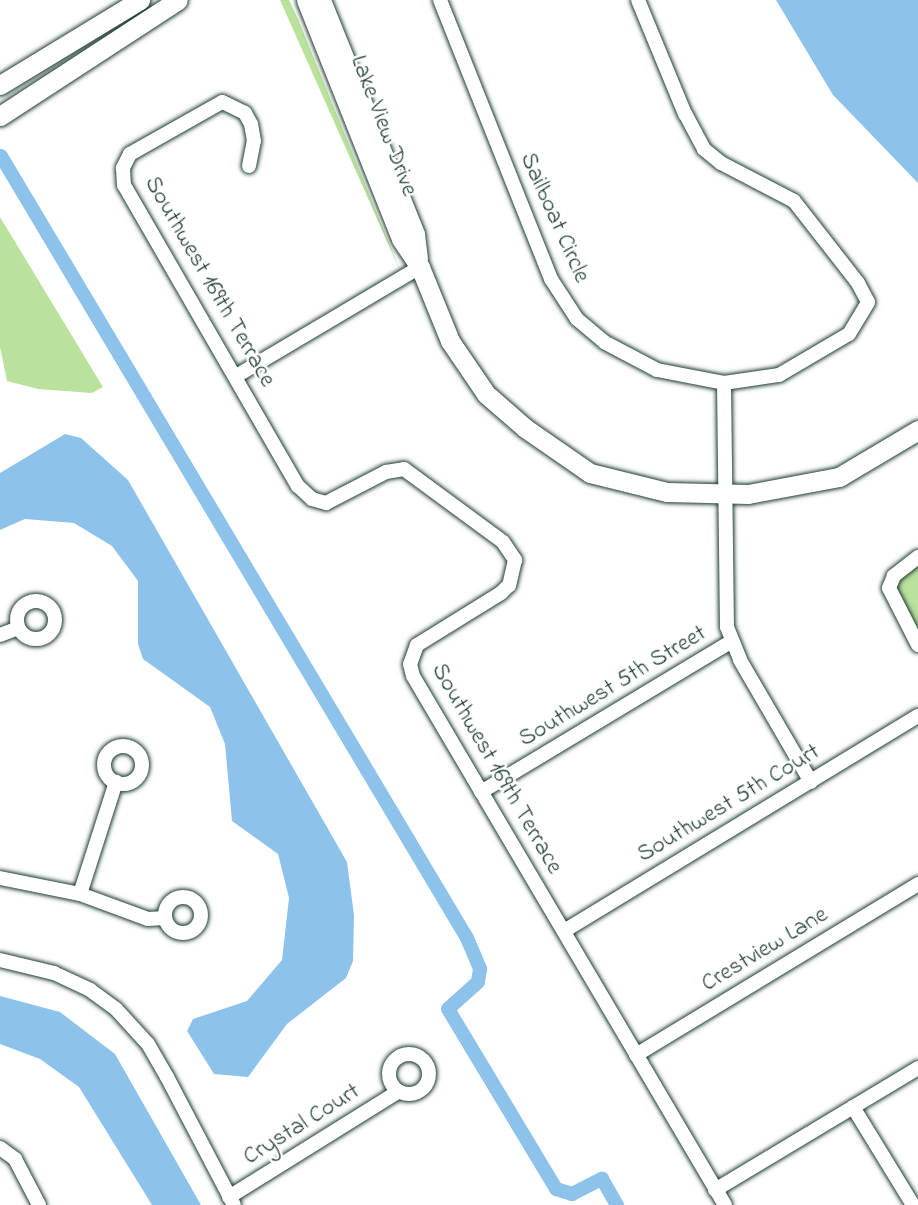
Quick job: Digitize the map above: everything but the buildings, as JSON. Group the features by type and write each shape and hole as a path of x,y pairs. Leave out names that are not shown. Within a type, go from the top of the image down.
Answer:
{"street":[{"path":"0,85 140,0"},
{"path":"0,116 178,0"},
{"name":"Lake View Drive","path":"306,0 401,239 420,267 450,341 486,394 525,428 590,473 667,492 725,494 748,494 839,477 918,430"},
{"name":"Lake View Drive","path":"321,0 415,234 420,267"},
{"name":"Sailboat Circle","path":"440,0 551,279 577,319 604,342 657,370 724,383 779,375 813,358 849,334 867,302 858,283 794,201 721,163 704,149 685,114 638,0"},
{"name":"Southwest 169th Terrace","path":"249,166 254,141 251,124 245,113 222,102 130,153 123,168 124,185 238,375 298,485 312,499 326,503 386,472 404,469 503,542 515,559 509,585 428,635 417,645 410,664 413,676 724,1205"},
{"path":"238,375 420,267"},
{"path":"724,383 726,604 732,642 811,782"},
{"path":"918,557 894,576 889,588 918,645"},
{"path":"0,635 18,628"},
{"name":"Southwest 5th Street","path":"481,792 732,642"},
{"name":"Southwest 5th Court","path":"564,931 918,716"},
{"path":"80,894 116,782"},
{"path":"0,878 80,894 128,914 165,918"},
{"name":"Crestview Lane","path":"636,1055 918,884"},
{"path":"0,960 54,973 90,990 116,1009 148,1044 232,1201"},
{"path":"715,1190 918,1068"},
{"name":"Crystal Court","path":"232,1201 399,1091"},
{"path":"853,1107 913,1205"},
{"path":"0,1148 15,1158 39,1205"}],"green space":[{"path":"280,0 289,0 298,19 402,275"},
{"path":"0,217 103,387 92,393 38,389 7,381 0,347"},
{"path":"918,557 918,645 894,605 894,576"}],"water":[{"path":"776,0 918,0 918,183 833,95"},
{"path":"65,434 81,438 128,480 347,862 354,915 353,961 346,978 287,1024 248,1077 214,1074 187,1031 193,1019 247,1001 282,960 289,898 278,854 232,821 225,744 210,707 143,659 138,644 138,581 112,546 74,523 25,519 0,530 0,473"},
{"path":"0,996 60,1012 115,1054 201,1205 152,1205 79,1087 40,1059 0,1044"}],"waterway":[{"path":"1,156 467,938 480,969 478,982 448,1009 556,1189 572,1194 602,1179 617,1205"}]}
